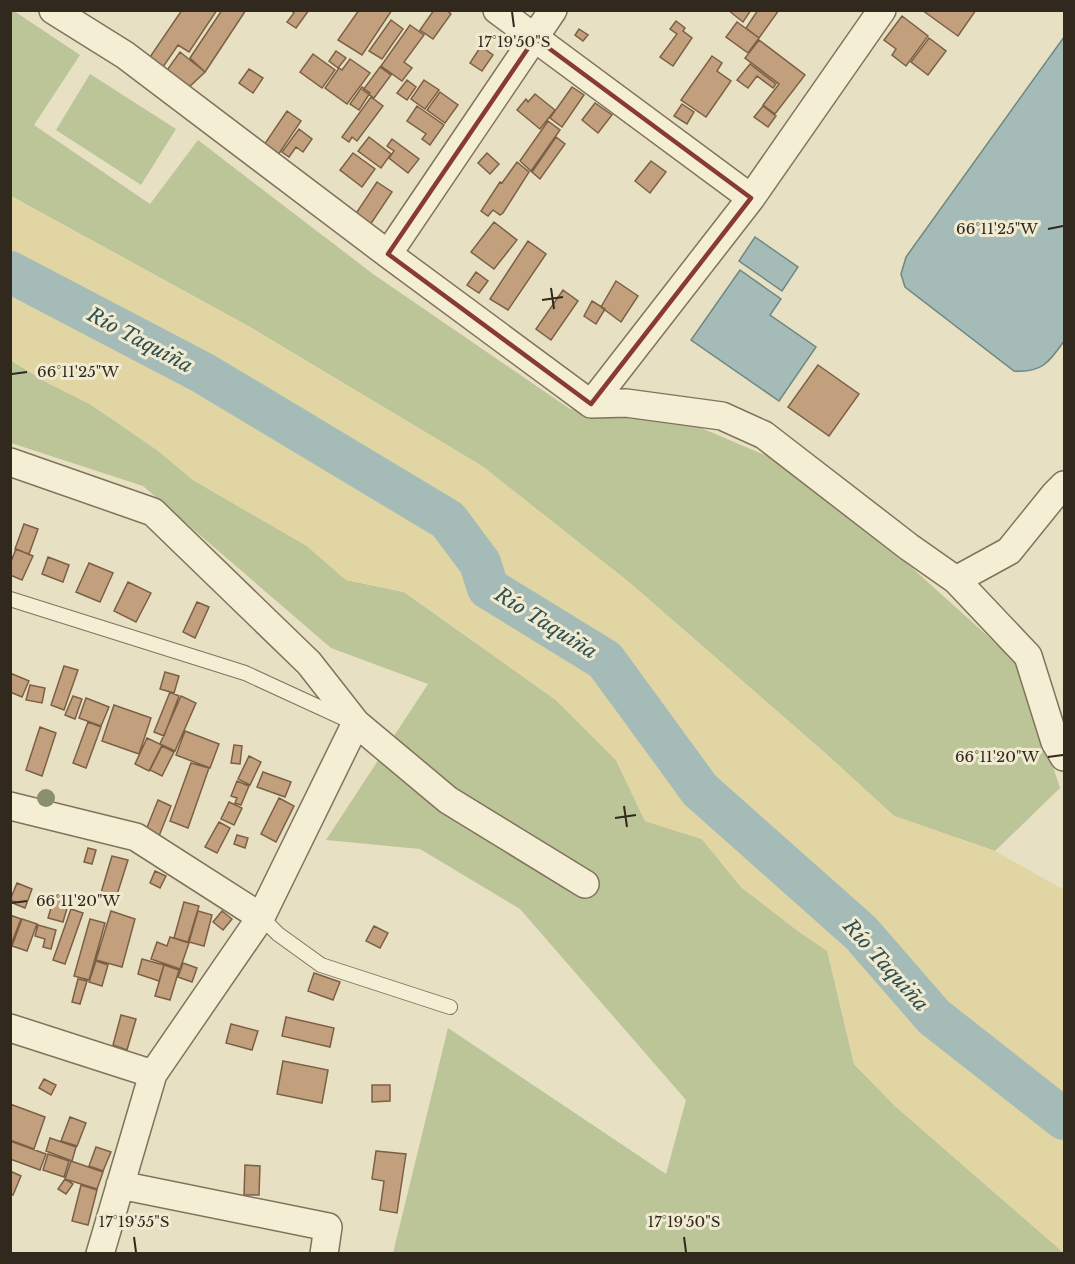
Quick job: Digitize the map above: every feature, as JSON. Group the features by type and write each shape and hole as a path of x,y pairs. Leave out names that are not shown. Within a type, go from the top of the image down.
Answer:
{"street":[{"path":"53,10 125,55 591,404 626,403 722,416 764,435 909,547 956,580 1028,656 1055,742 1065,757"},
{"path":"496,10 751,198"},
{"path":"388,254 553,10"},
{"path":"591,404 751,198 882,10"},
{"path":"10,462 153,512 309,663 356,723 448,800 585,884"},
{"path":"956,580 1009,551 1055,494 1065,485"},
{"path":"100,1254 153,1074 261,917 356,723"},
{"path":"10,806 136,837 261,917"},
{"path":"10,1028 153,1074"},
{"path":"120,1185 328,1227 324,1254"}],"lane":[{"path":"10,599 245,673 356,723"},
{"path":"261,917 278,934 321,965 450,1006"}],"highlighted area":[{"path":"535,38 751,198 591,404 388,254"}],"green space":[{"path":"10,11 14,11 80,55 34,125 150,204 198,140 373,274 570,409 692,424 774,459 911,567 1020,665 1060,788 995,851 894,816 630,583 482,466 250,327 11,196"},
{"path":"90,74 176,129 141,185 56,130"},
{"path":"10,360 48,383 90,404 157,450 193,480 307,546 346,580 404,592 556,700 616,760 645,821 702,839 741,887 828,951 854,1064 895,1106 1064,1253 393,1253 448,1028 666,1174 686,1100 520,909 420,849 326,840 428,684 331,648 143,486 11,443"}],"sand":[{"path":"10,196 250,327 482,466 630,583 894,816 995,851 1064,890 1064,1253 895,1106 854,1064 827,951 741,887 702,839 645,821 616,760 556,700 405,592 346,580 307,546 193,480 157,450 90,404 48,383 11,360"}],"water":[{"path":"1064,37 1064,341 1044,365 1031,370 1014,371 905,287 901,274 906,257"},
{"path":"755,237 798,267 782,291 739,261"},
{"path":"740,270 781,299 770,315 816,347 779,401 691,340"}],"building":[{"path":"182,10 217,10 189,52 178,45 163,67 150,57"},
{"path":"222,10 246,10 205,72 190,58"},
{"path":"290,10 309,10 296,28 287,22 294,13"},
{"path":"359,10 392,10 362,55 338,40"},
{"path":"434,10 446,10 451,14 433,39 420,30"},
{"path":"728,10 751,10 743,22"},
{"path":"758,10 779,10 759,38 746,28"},
{"path":"922,10 976,10 958,36"},
{"path":"902,16 928,36 906,66 892,55 896,49 884,40"},
{"path":"391,20 403,29 382,59 369,51"},
{"path":"676,21 692,38 673,66 660,57 677,34 670,29"},
{"path":"737,22 759,38 748,53 726,37"},
{"path":"410,25 424,35 404,62 412,68 402,81 381,66"},
{"path":"579,29 588,35 583,41 575,35"},
{"path":"929,38 946,51 928,75 911,62"},
{"path":"759,40 805,75 775,114 763,105 779,84 745,58"},
{"path":"481,46 493,55 482,71 470,63"},
{"path":"336,51 346,58 338,68 329,61"},
{"path":"180,52 205,72 187,89 165,73"},
{"path":"313,54 335,70 322,88 300,72"},
{"path":"712,56 722,63 717,71 731,81 706,117 681,100"},
{"path":"350,59 370,73 347,104 325,88 339,68 342,70"},
{"path":"750,64 776,84 773,88 757,76 748,88 737,80"},
{"path":"380,67 391,75 374,98 363,90"},
{"path":"249,69 263,78 253,93 239,83"},
{"path":"407,80 416,87 407,100 397,93"},
{"path":"424,80 439,90 425,109 411,99"},
{"path":"362,87 370,93 359,110 350,104"},
{"path":"572,87 584,95 562,127 550,118"},
{"path":"440,92 458,105 445,123 427,110"},
{"path":"535,94 555,110 540,129 517,110 526,99 528,102"},
{"path":"371,97 383,106 357,141 352,137 349,142 342,137"},
{"path":"595,103 612,115 598,133 582,120"},
{"path":"682,104 694,112 687,124 674,116"},
{"path":"417,106 444,125 430,145 422,139 426,134 407,121"},
{"path":"763,106 776,116 768,127 754,117"},
{"path":"287,111 301,121 278,155 264,145"},
{"path":"548,121 560,130 531,171 520,161"},
{"path":"299,129 312,139 303,152 296,147 289,157 282,152"},
{"path":"369,137 391,154 381,168 358,151"},
{"path":"556,137 565,144 540,179 532,172"},
{"path":"392,139 419,159 408,173 389,158 394,151 387,146"},
{"path":"353,153 375,169 362,187 340,170"},
{"path":"487,153 499,164 490,174 478,163"},
{"path":"651,161 666,172 650,193 635,181"},
{"path":"517,162 529,172 503,213 500,215 493,210 488,216 481,211 500,182 502,183"},
{"path":"377,182 392,192 368,228 353,218"},
{"path":"494,222 517,240 494,269 471,252"},
{"path":"528,241 546,254 508,310 490,299"},
{"path":"476,272 488,281 479,293 467,285"},
{"path":"616,281 638,296 621,322 601,307"},
{"path":"563,290 578,301 551,340 536,329"},
{"path":"592,301 605,309 596,324 584,316"},
{"path":"818,365 859,394 829,436 788,407"},
{"path":"24,524 38,529 29,554 15,549"},
{"path":"16,549 33,556 22,580 10,575 10,564"},
{"path":"48,557 69,565 63,582 42,574"},
{"path":"89,563 113,573 100,602 76,592"},
{"path":"128,582 151,593 136,622 114,611"},
{"path":"197,602 209,607 195,638 183,632"},
{"path":"64,666 78,670 64,710 51,705"},
{"path":"165,672 179,676 174,693 160,689"},
{"path":"10,673 29,681 22,697 10,692"},
{"path":"30,685 45,688 42,703 26,700"},
{"path":"170,692 179,696 164,736 154,732"},
{"path":"73,696 82,699 75,719 65,715"},
{"path":"181,696 196,703 175,751 160,744"},
{"path":"86,698 109,707 101,726 79,718"},
{"path":"114,705 151,718 139,754 102,741"},
{"path":"88,722 101,727 86,768 73,763"},
{"path":"40,727 56,733 42,776 26,770"},
{"path":"185,731 219,744 210,768 176,755"},
{"path":"147,738 162,745 149,771 135,764"},
{"path":"234,745 242,746 240,764 231,763"},
{"path":"162,746 174,752 162,776 150,770"},
{"path":"249,756 261,762 250,785 238,779"},
{"path":"191,763 209,768 188,828 170,821"},
{"path":"263,772 291,782 285,797 257,787"},
{"path":"237,781 249,786 241,805 235,803 237,798 231,796"},
{"path":"279,798 294,806 276,842 261,834"},
{"path":"158,800 171,806 159,836 146,830"},
{"path":"229,802 242,808 234,825 221,819"},
{"path":"219,822 230,828 217,853 205,847"},
{"path":"237,835 248,838 245,848 234,844"},
{"path":"88,848 96,850 92,864 84,862"},
{"path":"112,856 128,860 115,901 100,896"},
{"path":"155,871 166,876 160,888 150,883"},
{"path":"17,883 32,889 25,908 10,900"},
{"path":"55,894 70,898 63,922 48,918"},
{"path":"184,902 199,906 188,942 174,938"},
{"path":"71,909 83,913 65,964 53,960"},
{"path":"111,911 135,919 122,967 96,960"},
{"path":"198,911 212,915 204,946 189,942"},
{"path":"222,911 232,919 223,930 213,922"},
{"path":"10,915 21,919 10,947"},
{"path":"22,919 37,924 27,951 12,946"},
{"path":"90,919 105,923 89,980 74,976"},
{"path":"38,925 56,930 51,949 43,947 45,939 35,936"},
{"path":"374,926 388,933 380,948 366,941"},
{"path":"170,937 189,943 180,969 151,959 157,942 167,946"},
{"path":"142,959 164,965 159,981 138,974"},
{"path":"96,961 108,965 102,986 89,982"},
{"path":"183,963 197,968 192,982 178,977"},
{"path":"164,965 179,970 170,1000 155,996"},
{"path":"314,973 340,982 333,1000 308,991"},
{"path":"78,979 87,981 80,1004 72,1002"},
{"path":"121,1015 136,1019 127,1050 113,1045"},
{"path":"286,1017 334,1028 330,1047 282,1036"},
{"path":"231,1024 258,1031 252,1050 226,1043"},
{"path":"283,1061 328,1070 322,1103 277,1094"},
{"path":"44,1079 56,1085 51,1095 39,1088"},
{"path":"372,1085 390,1085 390,1101 372,1102"},
{"path":"10,1104 45,1117 34,1149 10,1140"},
{"path":"70,1117 86,1123 77,1146 61,1141"},
{"path":"50,1138 76,1147 72,1161 46,1151"},
{"path":"10,1141 46,1154 40,1170 10,1159"},
{"path":"96,1147 111,1152 103,1171 89,1166"},
{"path":"376,1151 406,1154 397,1213 380,1210 384,1181 372,1179"},
{"path":"48,1154 69,1161 64,1177 43,1170"},
{"path":"71,1161 103,1172 97,1189 65,1179"},
{"path":"245,1165 260,1166 259,1195 244,1195"},
{"path":"10,1171 21,1176 13,1195 10,1194"},
{"path":"65,1179 73,1184 66,1194 58,1189"},
{"path":"81,1185 97,1190 88,1225 72,1221"}],"waterway":[{"name":"Río Taquiña","path":"10,272 203,373 448,520 480,563 488,588 605,660 700,790 861,933 934,1017 1064,1119"}]}
